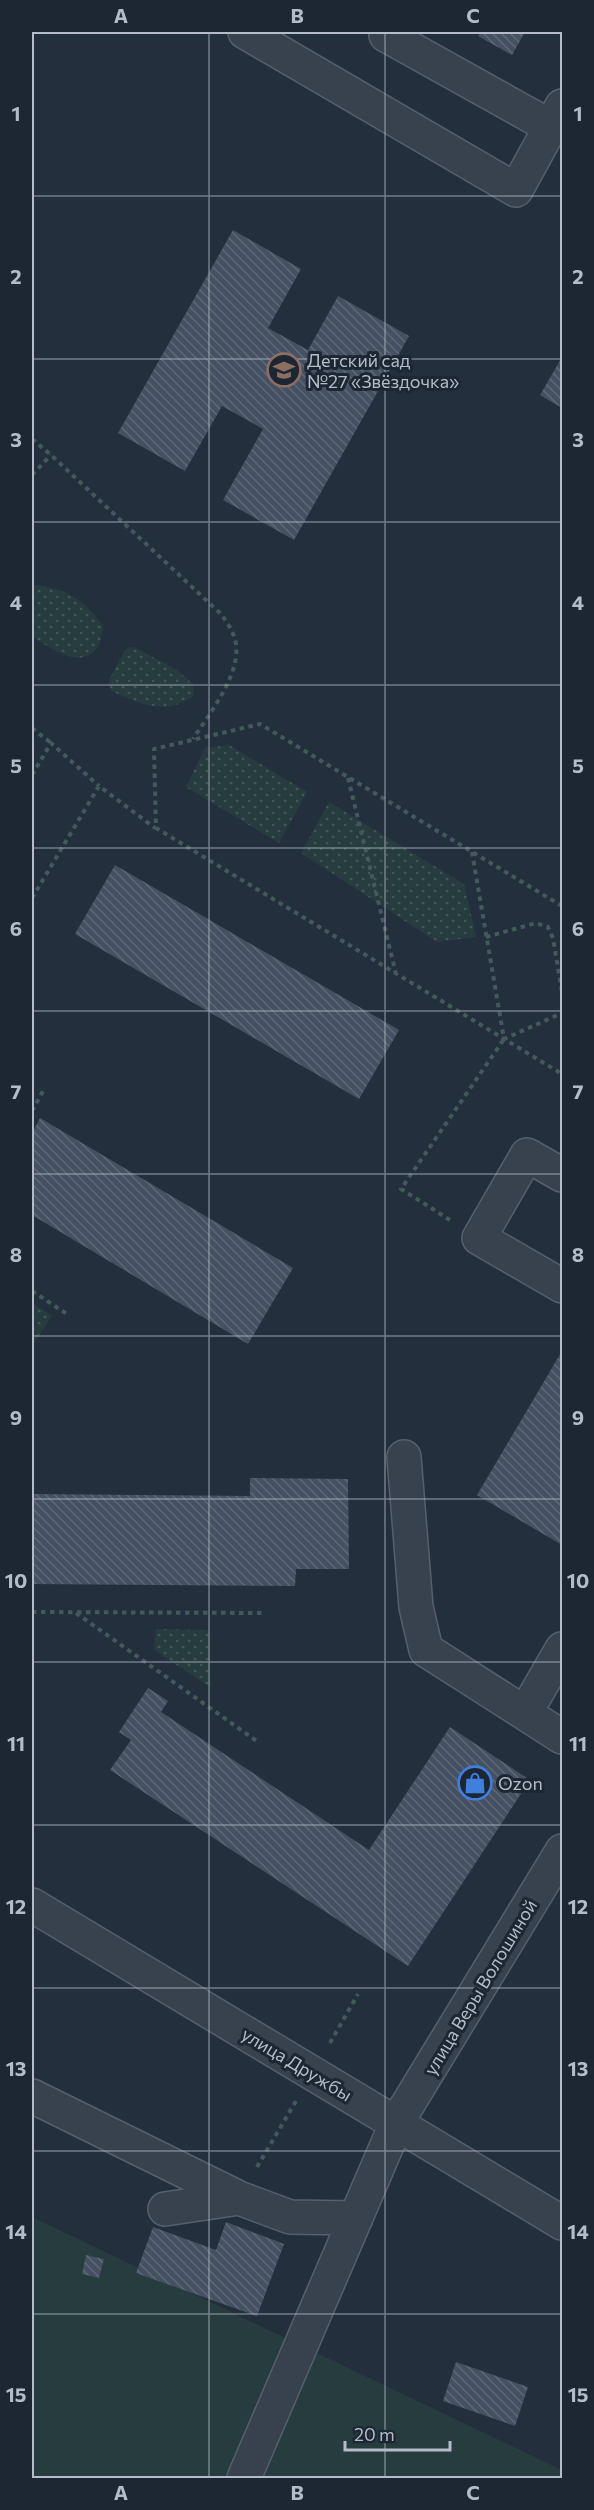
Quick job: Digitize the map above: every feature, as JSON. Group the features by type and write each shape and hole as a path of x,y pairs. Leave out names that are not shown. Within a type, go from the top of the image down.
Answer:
{"street":[{"path":"245,32 516,190 557,116 386,35 388,32"},
{"path":"562,1175 527,1155 479,1238 562,1286"},
{"path":"404,1457 416,1607 426,1650 562,1737"},
{"path":"525,1713 562,1649"},
{"name":"улица Веры Волошиной","path":"244,2478 397,2122 562,1851"},
{"name":"улица Дружбы","path":"32,1905 562,2223"},
{"path":"32,2096 239,2198 290,2217 356,2218"},
{"path":"165,2209 239,2198"}],"path":[{"path":"32,439 51,454 222,615 234,637 236,662 224,691 192,740"},
{"path":"32,475 51,454"},
{"path":"156,828 154,749 260,724 562,906"},
{"path":"32,728 99,786 156,828 562,1074"},
{"path":"32,775 51,743"},
{"path":"348,777 396,974"},
{"path":"32,898 99,786"},
{"path":"472,852 504,1040"},
{"path":"486,937 536,923 548,927 553,938 562,992"},
{"path":"479,1238 400,1189 504,1040 562,1013"},
{"path":"32,1111 43,1090"},
{"path":"32,1291 68,1314"},
{"path":"32,1612 262,1613"},
{"path":"75,1612 258,1742"}],"green space":[{"path":"32,585 64,592 89,609 103,626 99,645 93,653 85,657 67,655 32,637"},
{"path":"130,647 177,670 193,684 194,695 184,702 163,707 143,704 111,691 109,680 125,650"},
{"path":"229,745 307,792 279,843 186,787 205,748"},
{"path":"329,802 464,884 476,937 437,942 301,853"},
{"path":"32,1303 52,1316 32,1346"},
{"path":"156,1629 209,1630 211,1688 154,1650"},
{"path":"32,2217 562,2470 562,2478 32,2478"}],"building":[{"path":"481,32 525,32 512,55 478,36"},
{"path":"233,230 301,269 268,328 308,350 338,296 409,336 294,540 223,500 263,429 222,406 185,471 118,433"},
{"path":"562,357 562,408 540,395"},
{"path":"115,865 399,1030 359,1099 75,934"},
{"path":"40,1118 293,1268 248,1344 32,1215 32,1133"},
{"path":"562,1351 562,1545 477,1495"},
{"path":"250,1478 348,1479 349,1569 296,1569 295,1586 32,1584 32,1494 250,1496"},
{"path":"148,1688 168,1701 161,1712 369,1850 450,1727 530,1780 408,1966 110,1770 131,1740 119,1732"},
{"path":"226,2222 284,2244 257,2316 136,2273 153,2227 216,2250"},
{"path":"86,2255 104,2259 99,2278 82,2274"},
{"path":"456,2362 528,2387 515,2426 443,2401"}],"place":[{"name":"Детский сад №27 «Звёздочка»","path":"284,370"},
{"name":"Ozon","path":"475,1783"}]}
